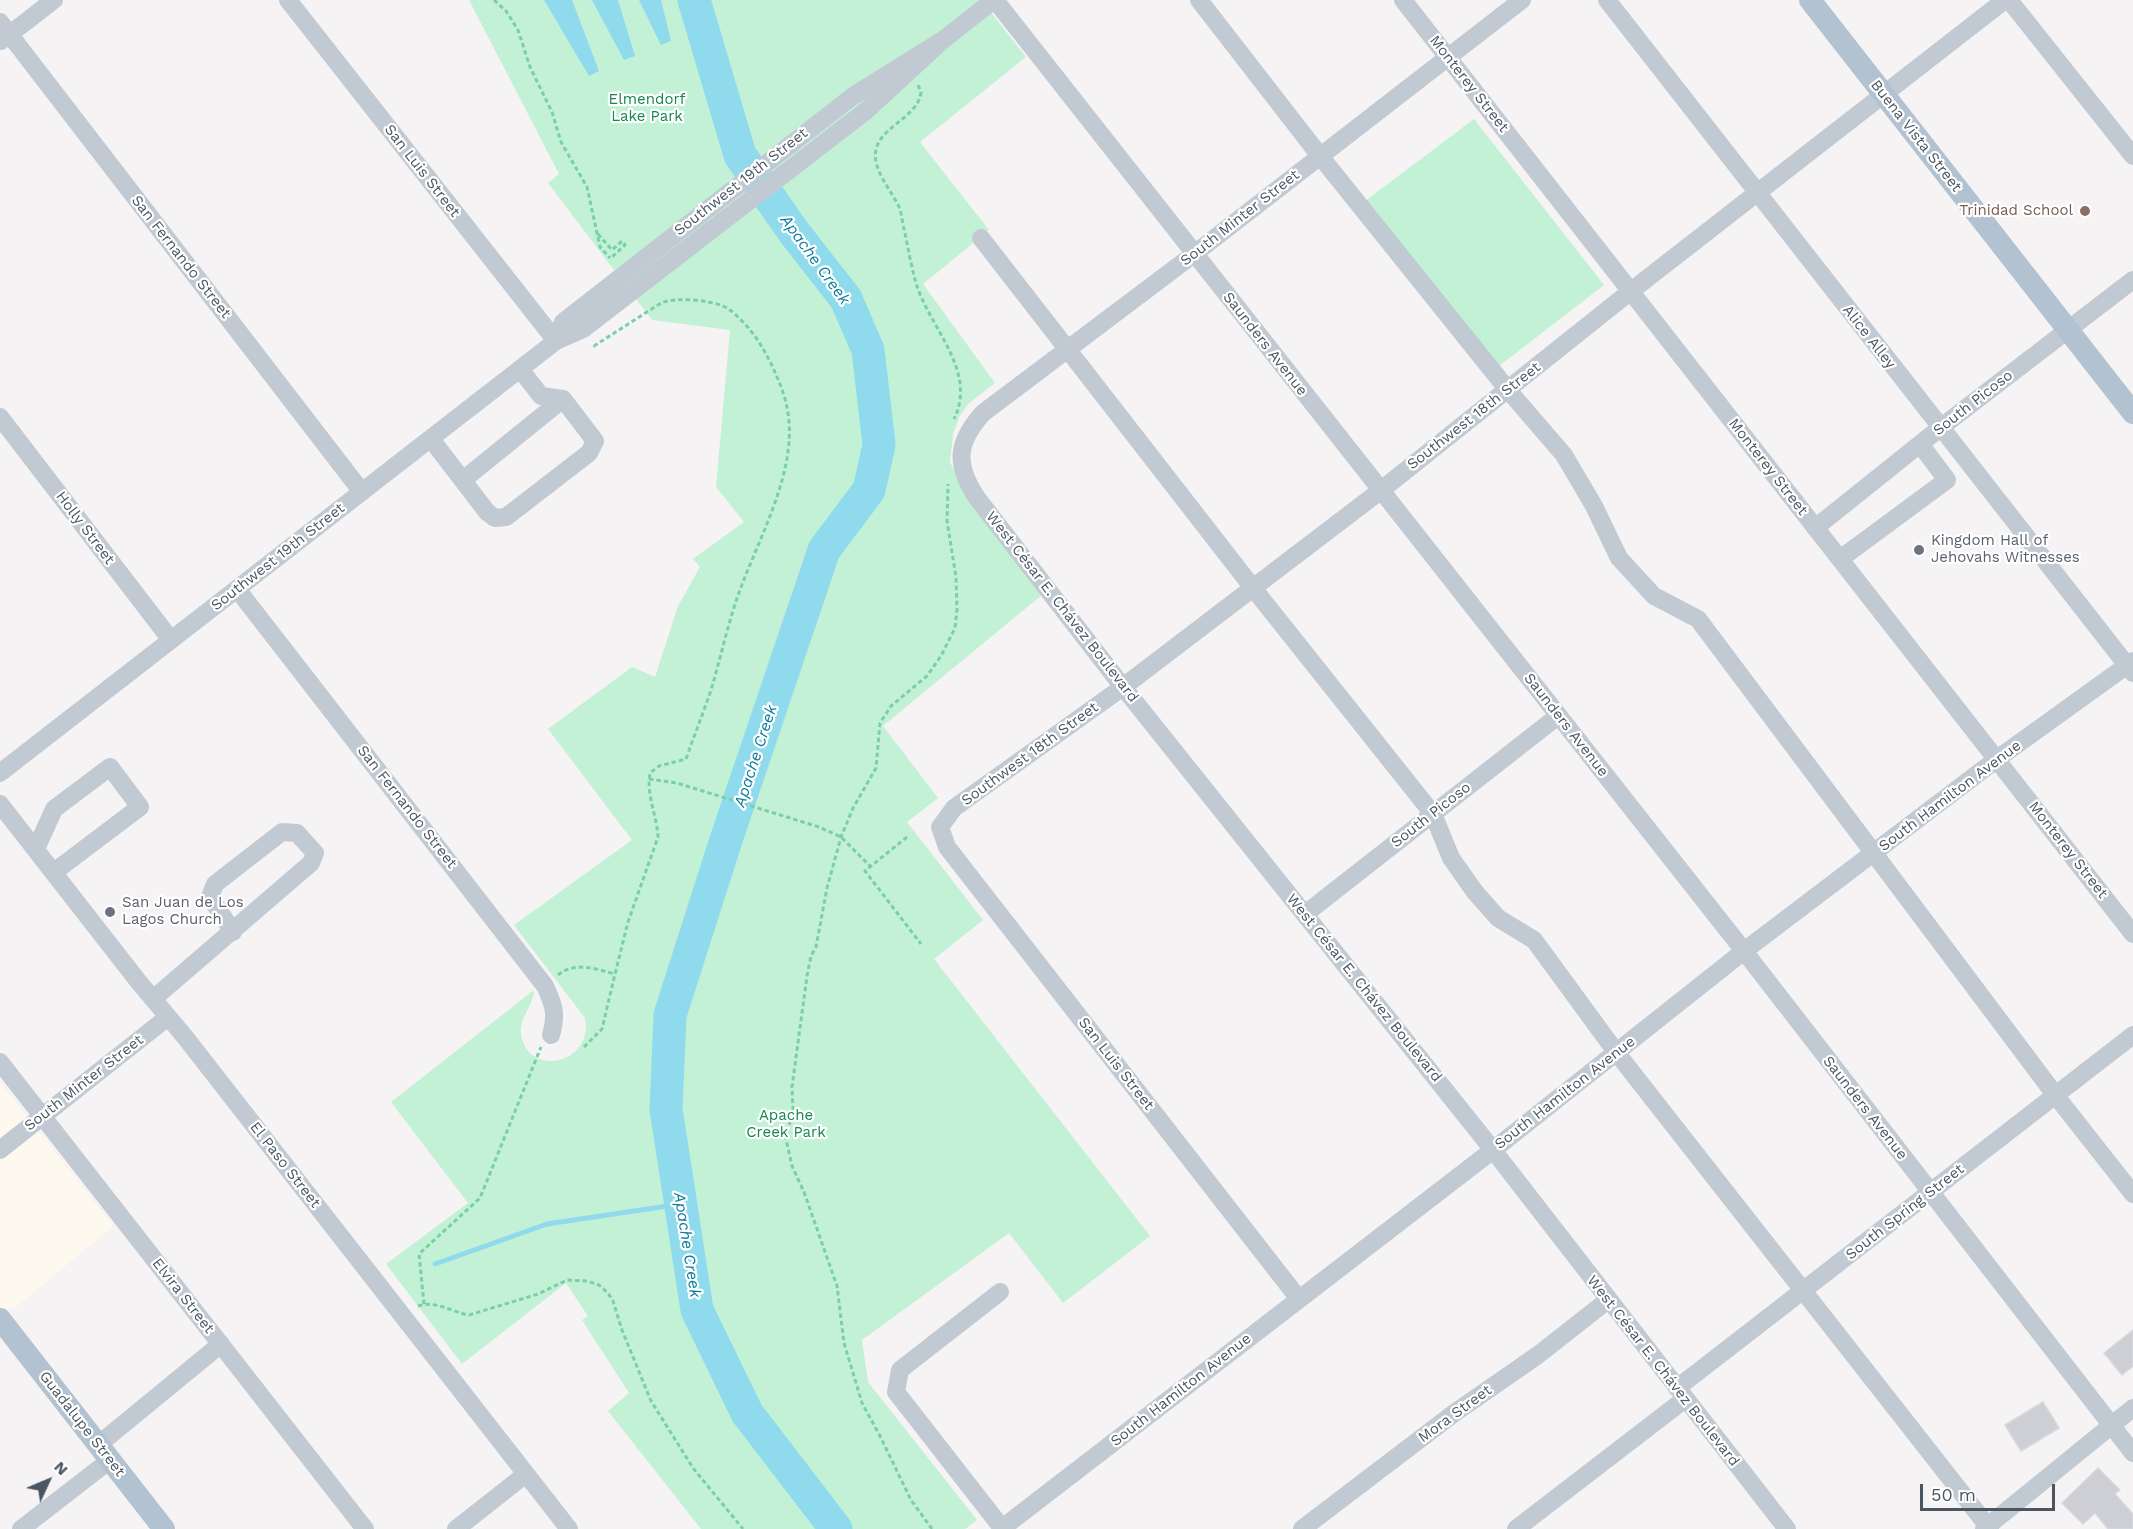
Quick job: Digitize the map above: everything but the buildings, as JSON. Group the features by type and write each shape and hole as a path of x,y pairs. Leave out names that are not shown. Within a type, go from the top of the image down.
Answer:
{"main road":[{"name":"Buena Vista Street","path":"1810,0 2133,413"},
{"name":"Guadalupe Street","path":"0,1319 164,1529"}],"street":[{"path":"3,33 54,0"},
{"name":"San Luis Street","path":"288,0 556,341"},
{"name":"Southwest 19th Street","path":"0,773 556,341 583,329 811,154 867,110 943,40 995,0"},
{"name":"Saunders Avenue","path":"995,0 1744,951 2133,1453"},
{"path":"1199,0 1320,156 1508,390 1564,455 1594,506 1619,558 1653,596 1698,619 2056,1096 2133,1194"},
{"name":"Monterey Street","path":"1403,0 2133,934"},
{"name":"South Minter Street","path":"964,440 971,426 983,413 1194,254 1522,0"},
{"name":"Alice Alley","path":"1607,0 1940,428 2131,666"},
{"path":"2007,0 2133,156"},
{"name":"Southwest 18th Street","path":"940,827 954,808 1124,687 1508,390 1630,291 2007,0"},
{"name":"San Fernando Street","path":"3,33 362,492"},
{"name":"Southwest 19th Street","path":"556,341 563,322 696,216 853,96 943,40"},
{"path":"981,238 1253,588 1433,814 1451,858 1475,891 1498,918 1534,940 1616,1052 1987,1528 2133,1408"},
{"name":"South Picoso","path":"1815,528 1940,428 2133,280"},
{"path":"431,439 487,512 495,518 506,517 589,453 595,441 563,399 541,396 520,369"},
{"path":"463,480 563,399"},
{"name":"Holly Street","path":"0,417 171,640"},
{"name":"West César E. Chávez Boulevard","path":"964,440 961,457 966,482 984,508 1493,1150 1786,1529"},
{"path":"1840,559 1947,480 1920,444"},
{"name":"San Fernando Street","path":"237,589 546,986 554,1006 555,1020 551,1035"},
{"name":"South Hamilton Avenue","path":"1001,1528 1493,1150 1744,951 1997,759 2131,666"},
{"name":"South Picoso","path":"1305,914 1558,716"},
{"path":"36,849 54,808 110,767 140,807 54,873"},
{"name":"El Paso Street","path":"0,804 569,1529"},
{"name":"San Luis Street","path":"940,827 947,847 1299,1299"},
{"path":"153,999 233,932 311,863 315,853 297,833 282,832 216,884 210,897 233,932"},
{"name":"South Minter Street","path":"0,1150 168,1017"},
{"name":"South Spring Street","path":"1516,1529 1803,1291 2133,1035"},
{"name":"Elvira Street","path":"0,1062 365,1529"},
{"path":"1000,1292 900,1370 896,1392 1001,1528"},
{"name":"Mora Street","path":"1302,1529 1453,1414 1538,1355 1608,1300"},
{"path":"21,1529 221,1344"},
{"path":"456,1529 526,1474"}],"path":[{"path":"494,0 506,11 518,30 530,67 552,112 561,142 587,187 600,247 615,265"},
{"path":"917,84 921,92 917,107 891,128 881,140 877,149 876,161 883,179 900,208 916,284 943,337 958,376 962,391 958,411 950,426"},
{"path":"597,233 612,250 622,241 625,245 610,258"},
{"path":"584,1047 602,1029 628,922 657,837 650,773 659,766 686,759 710,691 739,591 771,515 789,447 786,399 773,367 758,340 737,315 723,306 671,299 594,346 588,338"},
{"path":"932,1529 910,1500 862,1403 844,1343 837,1286 804,1192 792,1166 786,1139 793,1110 792,1087 807,976 819,935 827,888 841,837 853,808 876,768 880,723 891,706 927,676 941,656 955,628 956,577 948,522 948,483"},
{"path":"649,779 677,783 819,827 841,837 871,867"},
{"path":"907,837 865,871 921,944"},
{"path":"557,976 570,968 586,967 615,974"},
{"path":"424,1304 419,1254 480,1198 541,1047 551,1035"},
{"path":"399,1312 424,1304 433,1304 469,1315 538,1294 567,1280 586,1281 599,1285 613,1301 622,1330 651,1401 693,1468 743,1529"}],"shaded area":[{"path":"0,1082 113,1226 19,1305 0,1311"}],"green space":[{"name":"Apache Creek Park","path":"469,0 981,0 1026,57 920,142 989,230 923,284 995,383 969,403 959,417 953,434 950,462 960,484 1043,594 883,726 938,798 907,822 983,920 934,959 1150,1236 1063,1303 1009,1233 862,1340 868,1382 977,1520 965,1529 701,1529 608,1411 629,1393 582,1320 588,1316 566,1283 462,1364 386,1264 468,1203 391,1102 534,990 532,1001 522,1022 521,1034 526,1048 535,1057 546,1061 559,1060 570,1055 580,1047 585,1034 585,1018 514,925 632,840 548,729 632,667 655,677 678,606 700,567 693,559 744,522 716,487 730,330 652,320 548,183 559,174"},
{"path":"1474,119 1604,285 1494,370 1365,201"}],"water":[{"path":"544,0 572,0 599,71 589,76"},
{"path":"592,0 618,0 635,56 624,60"},
{"path":"639,0 661,0 671,41 661,45"},
{"path":"684,0 703,0 709,28 697,31"}],"waterway":[{"name":"Apache Creek","path":"694,0 740,155 793,231 846,299 868,350 879,445 869,490 824,550 726,840 670,1015 666,1109 697,1310 747,1413 836,1529"},
{"path":"435,1264 547,1224 681,1204"}],"place":[{"name":"Trinidad School","path":"2085,211"},
{"name":"Kingdom Hall of Jehovahs Witnesses","path":"1919,550"},
{"name":"San Juan de Los Lagos Church","path":"110,912"}],"park label":[{"name":"Elmendorf Lake Park","path":"647,108"}]}
